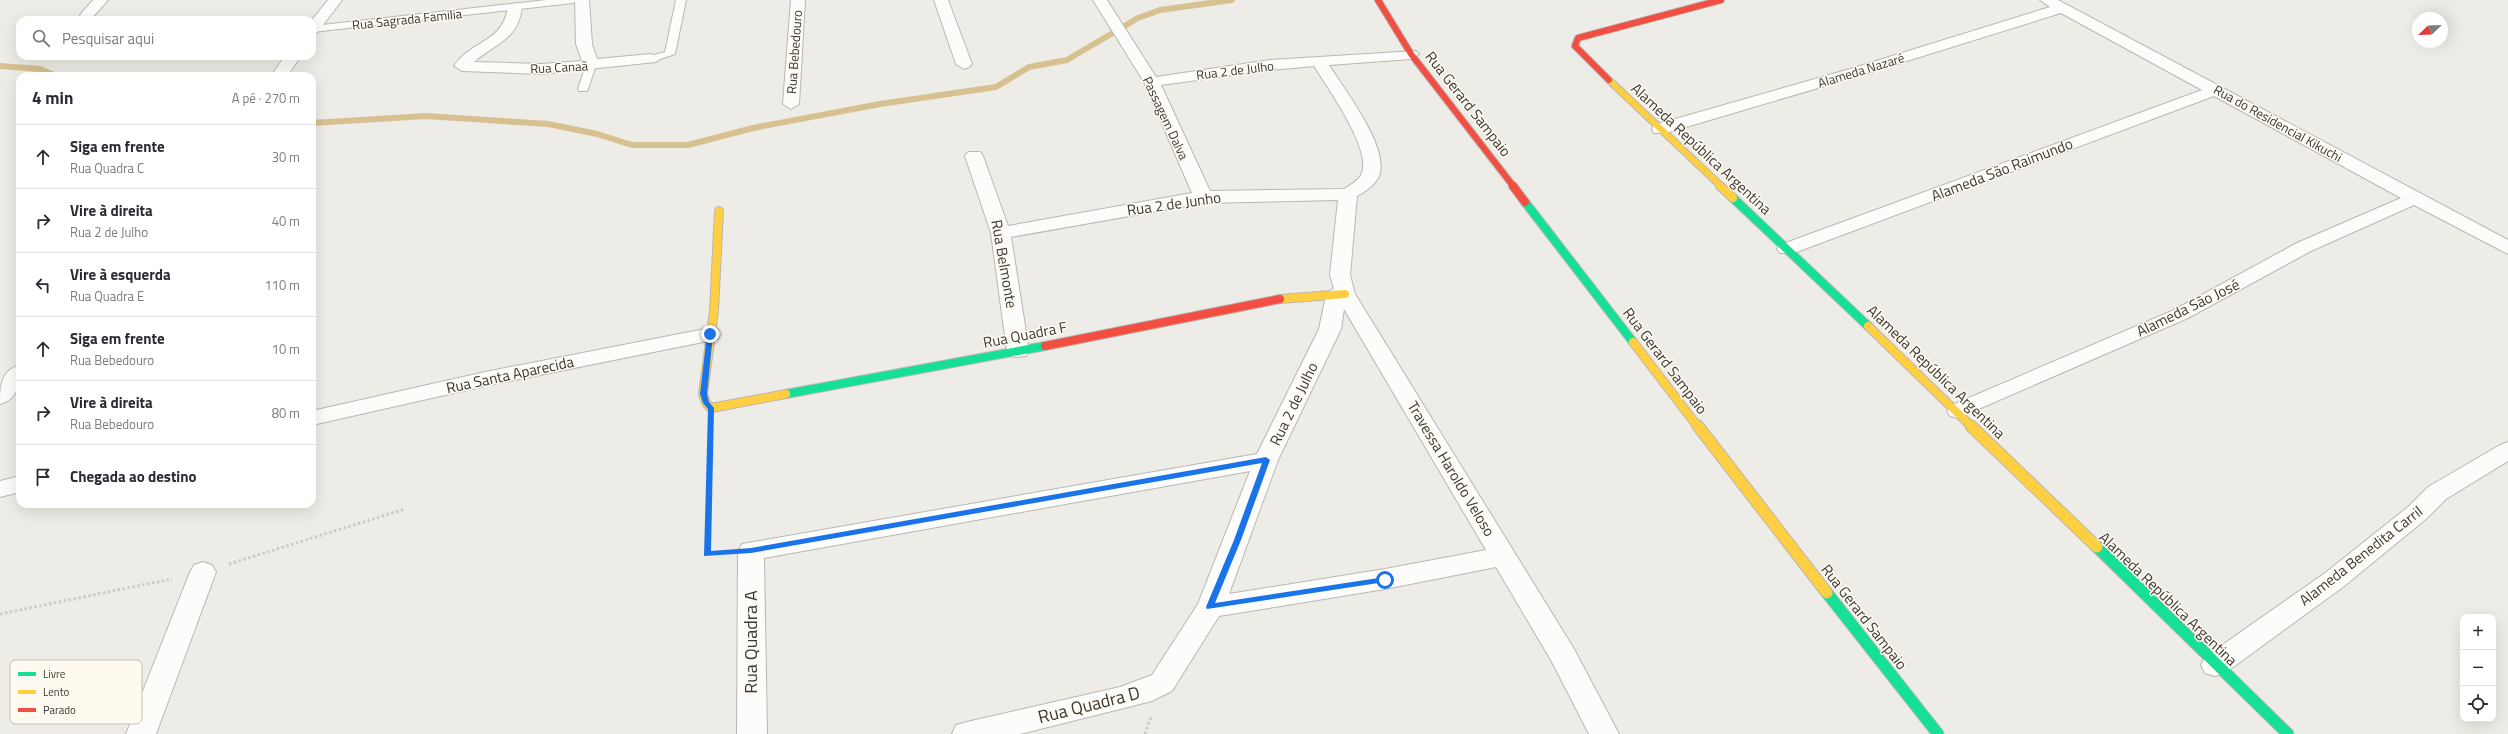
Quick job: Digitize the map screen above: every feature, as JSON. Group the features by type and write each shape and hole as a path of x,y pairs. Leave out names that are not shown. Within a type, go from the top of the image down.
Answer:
{"street":[{"path":"87,15 101,0"},
{"path":"316,25 335,0"},
{"path":"582,0 584,44 591,65"},
{"name":"Rua Bebedouro","path":"791,104 798,0"},
{"path":"941,0 964,64"},
{"name":"Passagem Dalva","path":"1100,0 1152,82 1203,197"},
{"name":"Rua Gerard Sampaio","path":"1378,0 1411,54 1717,452 1938,734"},
{"name":"Alameda República Argentina","path":"1721,0 1586,35 1575,41 1578,52 1958,411 2215,665 2288,734"},
{"name":"Rua do Residencial Kikuchi","path":"2054,4 2217,90 2508,248"},
{"name":"Alameda Nazaré","path":"1660,129 1856,72 2054,4"},
{"name":"Rua Canaã","path":"515,7 513,24 507,33 462,66 540,69 651,59"},
{"name":"Rua 2 de Julho","path":"1152,82 1319,61 1411,54"},
{"path":"282,72 290,60"},
{"path":"1319,61 1366,140 1373,162 1372,173 1364,184 1348,194"},
{"name":"Alameda São Raimundo","path":"1787,249 1919,202 2057,148 2217,90"},
{"name":"Rua Belmonte","path":"974,156 1001,233 1018,351"},
{"name":"Rua 2 de Junho","path":"1001,233 1203,197 1348,194"},
{"name":"Travessa Haroldo Veloso","path":"1348,194 1340,275 1340,294 1504,556 1564,657 1603,733"},
{"name":"Alameda São José","path":"1958,411 2181,314 2304,247 2415,198"},
{"path":"711,408 706,403 703,394 714,311 719,211"},
{"name":"Rua 2 de Julho","path":"1162,683 1210,607 1238,540 1266,460 1330,329 1340,294"},
{"name":"Rua Quadra F","path":"711,408 1018,351 1271,300 1340,294"},
{"name":"Rua Santa Aparecida","path":"316,417 485,379 710,334"},
{"path":"0,397 16,377"},
{"name":"Alameda Benedita Carril","path":"2215,665 2334,580 2417,514 2437,494 2508,450"},
{"path":"751,551 1266,460"},
{"path":"0,489 16,485"},
{"name":"Rua Quadra A","path":"751,551 752,734"},
{"path":"1210,607 1385,580 1504,556"},
{"path":"141,734 203,572"},
{"name":"Rua Quadra D","path":"967,734 1120,700 1142,693 1162,683"}],"lane":[{"name":"Rua Sagrada Familia","path":"316,30 573,0"},
{"path":"651,59 670,54 682,0"},
{"path":"583,89 591,65"}],"path":[{"path":"711,408 707,554 751,551"}],"waterway":[{"path":"316,123 426,116 548,124 597,134 632,145 688,145 753,128 880,104 996,87 1029,67 1067,60 1138,18 1160,10 1232,0"},
{"path":"0,66 40,69 47,72"}],"traffic: fast":[{"path":"1733,198 1868,326"},
{"path":"1525,202 1633,342"},
{"path":"786,394 1045,346"},
{"path":"2097,547 2288,734"},
{"path":"1827,593 1938,734"}],"traffic: slow":[{"path":"1609,80 1733,198"},
{"path":"719,211 714,311 703,394 706,403 711,408 786,394"},
{"path":"1280,299 1345,294"},
{"path":"1868,326 2097,547"},
{"path":"1633,342 1827,593"}],"traffic: jam":[{"path":"1378,0 1411,54 1525,202"},
{"path":"1609,80 1575,46 1578,38 1721,0"},
{"path":"1045,346 1280,299"}],"route":[{"path":"710,334 703,394 706,403 711,408 707,554 751,551 1266,460 1238,540 1210,607 1385,580"}]}
